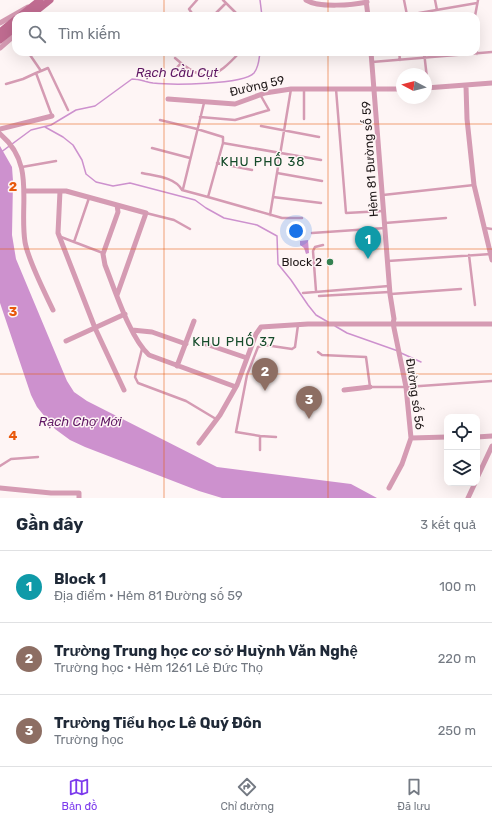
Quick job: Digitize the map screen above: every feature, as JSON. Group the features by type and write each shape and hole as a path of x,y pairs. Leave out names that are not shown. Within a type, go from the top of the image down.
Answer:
{"main road":[{"path":"37,12 40,0"},
{"path":"38,12 50,0"},
{"path":"0,32 12,22"},
{"path":"0,40 12,30"}],"street":[{"path":"306,0 310,2 328,4 354,5 367,1 368,12"},
{"path":"18,12 26,7 35,12"},
{"path":"0,23 12,16"},
{"path":"0,48 12,38"},
{"name":"Hẻm 81 Đường số 59","path":"371,56 390,291 394,319 393,323"},
{"path":"432,88 492,83"},
{"path":"466,86 467,119 474,185 492,260"},
{"name":"Đường 59","path":"168,99 204,103 235,104 260,94 291,89 396,89"},
{"path":"0,129 52,116"},
{"path":"2,135 17,152 22,167 25,243 53,310"},
{"path":"24,191 60,191 146,213 117,295"},
{"path":"60,191 59,236 95,328 124,390"},
{"path":"118,206 118,212 103,254 105,265 117,295 142,349 149,355 236,387"},
{"path":"66,341 125,314"},
{"path":"177,366 194,321"},
{"path":"199,442 217,419 236,387 258,330 261,327 393,323 492,324"},
{"name":"Đường số 56","path":"389,488 402,464 411,438 406,387 393,323"},
{"path":"132,330 152,332 186,344"},
{"path":"203,342 247,358"},
{"path":"344,390 370,387"},
{"path":"480,436 492,436"},
{"path":"411,438 444,437"},
{"path":"480,472 492,446"},
{"path":"468,498 474,486"},
{"path":"0,488 50,493 79,493 79,498"}],"lane":[{"path":"191,12 189,9 197,0"},
{"path":"223,0 236,12"},
{"path":"404,0 406,12"},
{"path":"435,0 437,10"},
{"path":"430,12 477,2 476,12"},
{"path":"217,12 226,3"},
{"path":"480,54 492,52"},
{"path":"31,56 41,71"},
{"path":"175,58 201,75 213,75 224,69 236,56"},
{"path":"400,56 400,60"},
{"path":"372,62 450,56"},
{"path":"424,58 425,68"},
{"path":"172,73 181,63"},
{"path":"6,84 23,79 48,68 68,110"},
{"path":"36,73 52,116"},
{"path":"270,214 291,89"},
{"path":"304,89 304,119"},
{"path":"336,89 346,213 384,211"},
{"path":"200,117 235,120 269,110 260,94"},
{"path":"182,190 204,103"},
{"path":"160,120 223,137 223,143 208,197"},
{"path":"261,126 319,137"},
{"path":"223,143 321,160"},
{"path":"152,148 190,158"},
{"path":"22,167 56,161"},
{"path":"217,163 252,170"},
{"path":"142,173 179,184 182,190 282,218 302,218"},
{"path":"277,173 322,181"},
{"path":"383,195 474,185"},
{"path":"273,196 321,203"},
{"path":"74,242 89,198"},
{"path":"146,213 174,220 190,229"},
{"path":"312,233 446,218"},
{"path":"484,228 492,229"},
{"path":"59,236 103,254"},
{"path":"316,291 313,251 315,247 323,245"},
{"path":"388,261 491,254"},
{"path":"469,255 475,305"},
{"path":"303,293 316,291 461,289"},
{"path":"319,296 390,291"},
{"path":"276,437 236,432 247,375 258,347 265,345 292,349 294,347 298,325"},
{"path":"142,349 135,377 138,383 186,401 217,419"},
{"path":"318,352 322,355 366,357 370,387 406,387 492,381"},
{"path":"260,436 260,450"},
{"path":"0,466 11,459 38,457"}],"water":[{"name":"Rạch Chợ Mới","path":"0,146 12,167 12,235 16,259 67,381 74,392 87,401 217,467 351,484 377,498 222,498 199,491 85,447 70,440 55,429 37,407 31,395 0,303"},
{"path":"308,240 309,253 306,254 304,248 300,245 300,241"}],"waterway":[{"name":"Rạch Cầu Cụt","path":"260,0 262,12"},
{"name":"Rạch Cầu Cụt","path":"0,153 31,130 51,125 76,110 95,106 132,79 153,83 175,84 236,80 247,77 256,71 259,56"},
{"path":"45,127 63,137 73,145 82,160 86,174 96,182 113,186 130,183 195,200 224,218 257,225 277,236 278,264 316,315 328,322"},
{"path":"335,326 347,333 398,351"},
{"path":"401,353 421,362"}],"place":[{"name":"Block 1","path":"368,259"},
{"name":"Block 2","path":"330,262"},
{"name":"Trường Trung học cơ sở Huỳnh Văn Nghệ","path":"265,391"},
{"name":"Trường Tiểu học Lê Quý Đôn","path":"309,419"}],"district":[{"name":"KHU PHỐ 38","path":"263,161"},
{"name":"KHU PHỐ 37","path":"234,341"}]}
